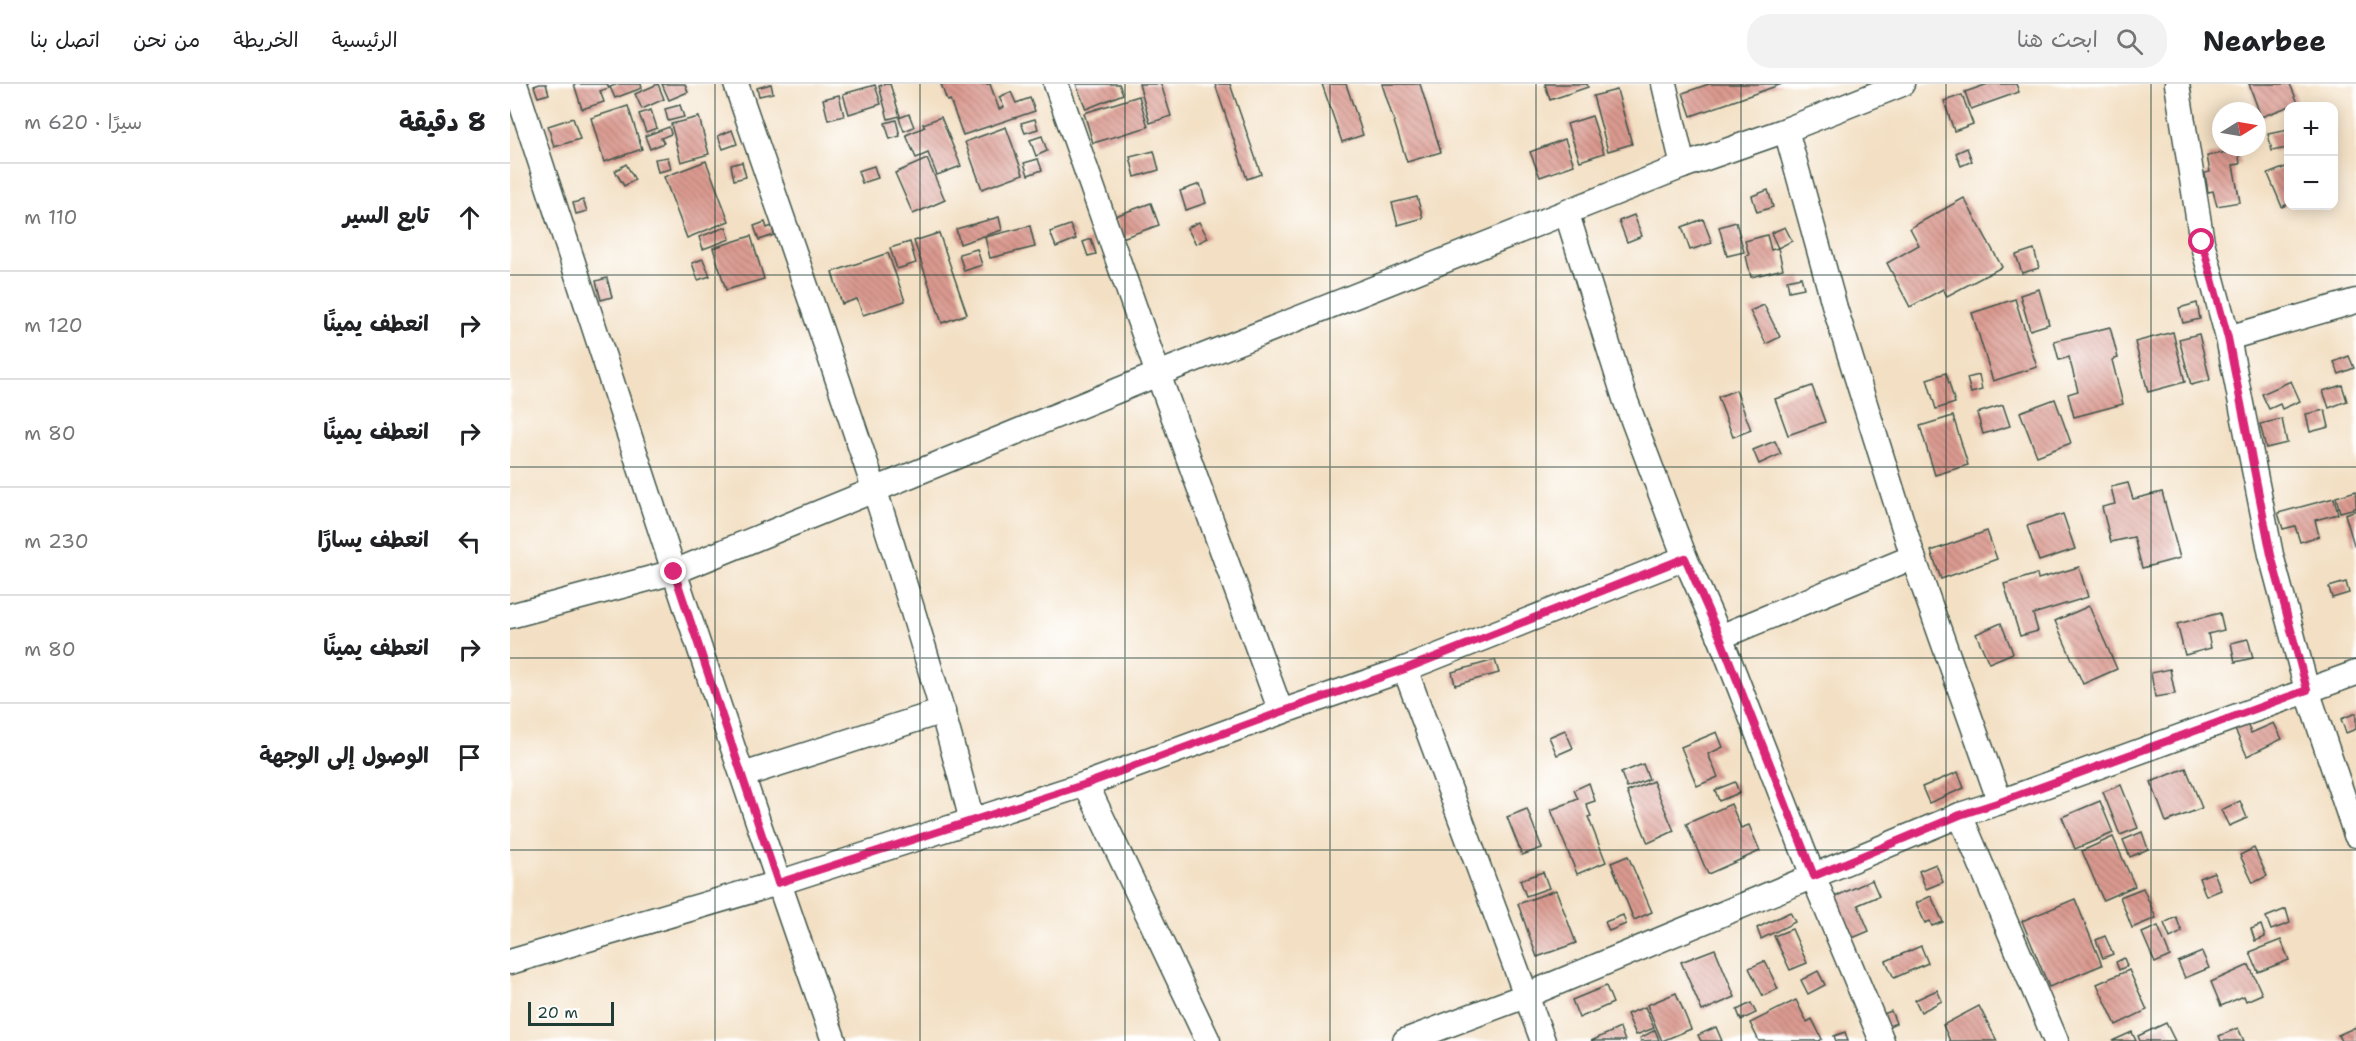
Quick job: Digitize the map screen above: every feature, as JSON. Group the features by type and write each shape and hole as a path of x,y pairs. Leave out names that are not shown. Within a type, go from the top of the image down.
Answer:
{"street":[{"path":"515,84 674,572 778,883 834,1041"},
{"path":"736,84 875,488 944,711 972,821"},
{"path":"1056,84 1281,712"},
{"path":"1664,84 1683,166"},
{"path":"510,616 674,572 1158,374 1683,166 1786,130 1902,84"},
{"path":"2177,84 2202,242 2228,338 2271,555 2307,690 2356,835"},
{"path":"1786,130 1835,308 1913,557 2000,802"},
{"path":"1567,213 1625,399 1685,558 1720,637 1882,1041"},
{"path":"2228,338 2356,301"},
{"path":"1720,637 1913,557"},
{"path":"510,962 778,883 1086,784 1405,669 1685,558"},
{"path":"1405,669 1542,1041"},
{"path":"1405,1041 1525,996 1960,815 2356,673"},
{"path":"743,775 944,711"},
{"path":"1086,784 1208,1041"},
{"path":"1960,815 2056,1041"}],"building":[{"path":"546,84 549,94 538,97 534,86"},
{"path":"574,84 607,84 609,88 600,91 604,102 582,109"},
{"path":"618,84 641,84 642,88 615,98 610,87"},
{"path":"658,84 664,99 642,109 635,94"},
{"path":"662,84 685,84 688,92 669,100"},
{"path":"771,84 773,93 759,96 757,88"},
{"path":"890,84 900,116 888,119 879,86"},
{"path":"941,84 990,84 999,109 1004,107 999,97 1011,92 1016,103 1030,98 1035,111 963,135 950,100 947,101"},
{"path":"1076,84 1119,84 1123,94 1086,109"},
{"path":"1139,84 1161,84 1171,116 1150,123"},
{"path":"1215,84 1230,84 1261,174 1247,179"},
{"path":"1322,84 1346,84 1363,135 1342,142"},
{"path":"1382,84 1420,84 1441,152 1407,162"},
{"path":"1545,84 1587,84 1588,87 1550,100"},
{"path":"1709,84 1782,84 1691,116 1683,93"},
{"path":"1988,84 2016,84 2019,92 1971,109 1965,92"},
{"path":"2249,84 2290,84 2298,102 2284,102 2284,108 2266,115 2266,102 2256,102"},
{"path":"875,85 881,104 849,114 843,94"},
{"path":"1617,90 1632,144 1608,151 1593,96"},
{"path":"839,95 844,116 828,120 823,99"},
{"path":"1962,95 1973,124 1954,131 1944,101"},
{"path":"1139,96 1148,127 1093,143 1084,113"},
{"path":"680,105 684,117 668,121 665,109"},
{"path":"628,106 642,149 604,162 591,118"},
{"path":"651,110 657,128 646,132 639,114"},
{"path":"909,114 914,127 904,131 899,118"},
{"path":"1592,116 1604,153 1580,161 1567,124"},
{"path":"699,117 709,154 681,162 671,124"},
{"path":"941,117 961,166 937,175 928,153 916,158 906,135 925,127 923,124"},
{"path":"573,118 580,139 554,147 548,126"},
{"path":"1035,119 1038,129 1025,133 1021,123"},
{"path":"896,120 900,136 890,139 885,123"},
{"path":"669,127 671,134 661,138 664,143 650,149 645,136"},
{"path":"1006,127 1023,174 982,189 965,142"},
{"path":"732,130 737,144 723,149 718,136"},
{"path":"2284,131 2284,149 2272,151 2268,134"},
{"path":"1042,136 1047,151 1036,156 1030,140"},
{"path":"1565,139 1574,165 1540,177 1530,152"},
{"path":"1967,148 1972,161 1961,166 1956,153"},
{"path":"1154,151 1159,170 1135,177 1130,157"},
{"path":"2207,156 2239,156 2240,164 2233,165 2240,202 2217,206 2213,191 2208,192 2205,173 2210,172"},
{"path":"668,157 671,169 658,172 655,159"},
{"path":"927,159 945,200 913,214 895,173"},
{"path":"1038,159 1042,170 1028,175 1024,163"},
{"path":"706,161 729,221 687,238 664,177"},
{"path":"742,162 746,177 734,180 731,165"},
{"path":"626,164 635,180 624,186 615,171"},
{"path":"874,166 878,178 862,183 858,171"},
{"path":"2284,168 2284,206 2282,207 2268,174"},
{"path":"1200,184 1206,203 1186,210 1180,191"},
{"path":"1768,190 1773,207 1757,212 1752,196"},
{"path":"1417,197 1423,218 1398,225 1392,203"},
{"path":"1964,198 2002,267 1947,296 1943,289 1910,307 1887,263 1919,245 1910,228"},
{"path":"583,200 587,211 576,214 573,203"},
{"path":"1151,203 1159,225 1122,238 1115,216"},
{"path":"1634,215 1642,236 1627,242 1619,221"},
{"path":"999,217 1002,230 960,244 956,229"},
{"path":"1703,219 1712,243 1690,250 1682,227"},
{"path":"765,222 767,228 772,226 774,235 759,240 754,226"},
{"path":"1199,222 1208,238 1196,244 1187,228"},
{"path":"1736,222 1744,252 1727,256 1719,227"},
{"path":"1070,225 1076,239 1056,247 1050,232"},
{"path":"1030,226 1035,247 990,258 985,237"},
{"path":"726,227 730,239 703,249 699,237"},
{"path":"1785,227 1792,241 1778,248 1771,233"},
{"path":"939,233 967,314 942,323 914,241"},
{"path":"1767,235 1771,250 1778,248 1783,269 1751,277 1745,241"},
{"path":"751,236 764,279 726,290 713,248"},
{"path":"1091,239 1096,254 1088,256 1083,242"},
{"path":"910,242 916,263 897,269 890,248"},
{"path":"977,249 982,265 964,271 959,254"},
{"path":"2034,249 2039,268 2022,273 2016,255"},
{"path":"888,253 905,301 863,315 857,299 842,304 832,272"},
{"path":"703,259 710,276 698,280 692,263"},
{"path":"1801,277 1804,288 1789,291 1787,280"},
{"path":"607,278 612,297 601,300 596,281"},
{"path":"2039,289 2049,324 2030,330 2020,295"},
{"path":"2015,299 2037,367 1993,381 1972,313"},
{"path":"2197,303 2200,319 2183,323 2179,308"},
{"path":"1764,305 1780,337 1766,344 1750,311"},
{"path":"2110,327 2118,358 2112,360 2123,404 2074,417 2068,394 2078,391 2069,357 2059,360 2054,341"},
{"path":"2173,332 2185,382 2148,392 2135,342"},
{"path":"2199,334 2210,380 2191,385 2179,339"},
{"path":"2349,356 2354,368 2339,374 2334,362"},
{"path":"1946,373 1955,403 1936,409 1927,379"},
{"path":"1979,375 1982,390 1971,393 1967,378"},
{"path":"2291,381 2300,401 2282,409 2280,404 2269,409 2262,394"},
{"path":"2342,385 2347,401 2329,408 2323,391"},
{"path":"1812,386 1825,422 1788,435 1775,399"},
{"path":"1736,390 1751,430 1733,437 1718,397"},
{"path":"2055,399 2071,443 2037,456 2020,412"},
{"path":"2003,405 2010,426 1983,434 1977,413"},
{"path":"2325,410 2329,427 2310,432 2306,414"},
{"path":"1953,416 1968,465 1935,475 1920,426"},
{"path":"2282,419 2287,443 2266,448 2260,424"},
{"path":"1775,441 1781,454 1759,464 1753,450"},
{"path":"2128,483 2133,499 2162,492 2180,558 2142,568 2134,537 2111,542 2102,507 2115,504 2111,487"},
{"path":"2356,491 2356,508 2340,512 2336,497"},
{"path":"2334,498 2338,514 2315,520 2319,536 2300,542 2295,526 2283,529 2278,513"},
{"path":"2356,510 2356,544 2354,545 2345,514"},
{"path":"2063,514 2075,549 2039,561 2027,526"},
{"path":"1987,531 1997,559 1941,579 1931,551"},
{"path":"2079,567 2088,597 2033,614 2038,631 2020,636 2004,584 2037,574 2038,579"},
{"path":"2346,582 2349,593 2332,598 2329,587"},
{"path":"2089,606 2117,669 2083,684 2055,621"},
{"path":"2220,613 2224,630 2208,634 2211,648 2185,655 2177,624"},
{"path":"2001,623 2013,653 1989,663 1976,634"},
{"path":"2248,639 2253,658 2235,662 2231,643"},
{"path":"1495,660 1499,673 1455,685 1452,672"},
{"path":"2170,669 2175,694 2155,697 2151,673"},
{"path":"2356,713 2356,729 2346,733 2341,719"},
{"path":"2245,719 2251,733 2274,723 2282,739 2247,756 2233,725"},
{"path":"1565,730 1573,748 1557,755 1549,737"},
{"path":"1717,732 1723,747 1708,754 1718,777 1697,786 1681,747"},
{"path":"1643,764 1649,779 1627,788 1621,773"},
{"path":"2186,768 2202,808 2166,822 2151,782"},
{"path":"1958,772 1964,788 1929,803 1922,787"},
{"path":"1653,781 1674,831 1648,843 1627,792"},
{"path":"1735,782 1739,793 1719,801 1715,790"},
{"path":"1589,783 1595,801 1586,804 1591,816 1588,817 1606,862 1577,874 1551,810 1578,799 1574,790"},
{"path":"2121,785 2138,828 2120,835 2103,792"},
{"path":"2100,801 2113,833 2075,849 2062,817"},
{"path":"2240,801 2247,818 2229,826 2221,810"},
{"path":"1731,804 1741,828 1749,825 1760,851 1708,874 1686,824"},
{"path":"1527,809 1542,848 1522,855 1507,817"},
{"path":"2142,832 2148,849 2130,857 2123,840"},
{"path":"2113,837 2135,886 2103,900 2082,851"},
{"path":"2254,848 2267,876 2253,883 2240,855"},
{"path":"1628,856 1652,912 1634,920 1611,863"},
{"path":"1936,864 1943,882 1926,889 1919,871"},
{"path":"1543,872 1549,888 1526,896 1520,880"},
{"path":"2214,872 2221,890 2206,896 2199,878"},
{"path":"1872,880 1879,896 1858,905 1869,931 1850,939 1832,898"},
{"path":"2143,888 2156,918 2132,928 2120,897"},
{"path":"1556,890 1576,943 1537,957 1518,904"},
{"path":"1931,896 1943,922 1932,926 1930,921 1925,923 1916,903"},
{"path":"2075,899 2102,965 2049,987 2022,921"},
{"path":"2286,909 2290,923 2271,930 2266,917"},
{"path":"1790,912 1795,922 1761,939 1757,928"},
{"path":"1623,915 1626,924 1609,931 1605,922"},
{"path":"2176,917 2182,932 2170,938 2164,923"},
{"path":"2261,925 2265,937 2255,941 2251,929"},
{"path":"2158,926 2170,956 2155,963 2142,933"},
{"path":"1792,929 1807,963 1790,970 1774,936"},
{"path":"2105,936 2113,954 2103,958 2096,940"},
{"path":"2281,940 2289,960 2258,972 2250,952"},
{"path":"1921,946 1928,963 1894,978 1886,961"},
{"path":"1715,949 1735,997 1702,1011 1681,962"},
{"path":"2202,952 2209,968 2185,978 2178,962"},
{"path":"2124,958 2127,966 2119,970 2116,962"},
{"path":"1765,961 1778,989 1763,996 1749,968"},
{"path":"2249,965 2262,994 2246,1001 2244,996 2221,1006 2211,982"},
{"path":"2129,970 2147,1010 2116,1025 2097,984"},
{"path":"1818,971 1825,985 1808,994 1801,980"},
{"path":"1606,986 1613,1003 1579,1018 1572,1000"},
{"path":"1937,990 1942,1001 1921,1012 1915,1000"},
{"path":"1676,993 1691,1029 1662,1041 1647,1005"},
{"path":"1796,1000 1807,1022 1812,1019 1822,1039 1819,1041 1759,1041 1750,1023"},
{"path":"1751,1003 1756,1013 1741,1020 1737,1010"},
{"path":"1979,1006 1997,1041 1950,1041 1943,1025"},
{"path":"1645,1007 1654,1028 1636,1035 1627,1014"},
{"path":"1891,1011 1896,1023 1884,1028 1879,1016"},
{"path":"2166,1023 2175,1041 2140,1041 2138,1036"},
{"path":"1716,1027 1722,1041 1701,1041 1698,1035"},
{"path":"2356,1027 2356,1041 2341,1041 2338,1035"},
{"path":"1620,1028 1625,1041 1591,1041"},
{"path":"2238,1028 2244,1041 2221,1041 2219,1036"},
{"path":"1655,1030 1659,1040 1641,1041 1640,1038"},
{"path":"1845,1032 1848,1041 1836,1041 1834,1036"},
{"path":"2132,1032 2136,1041 2112,1041"}],"route":[{"path":"674,572 778,883 1086,784 1405,669 1685,558 1720,637 1814,876 1960,815 2307,690 2271,555 2228,338 2202,242"}]}
